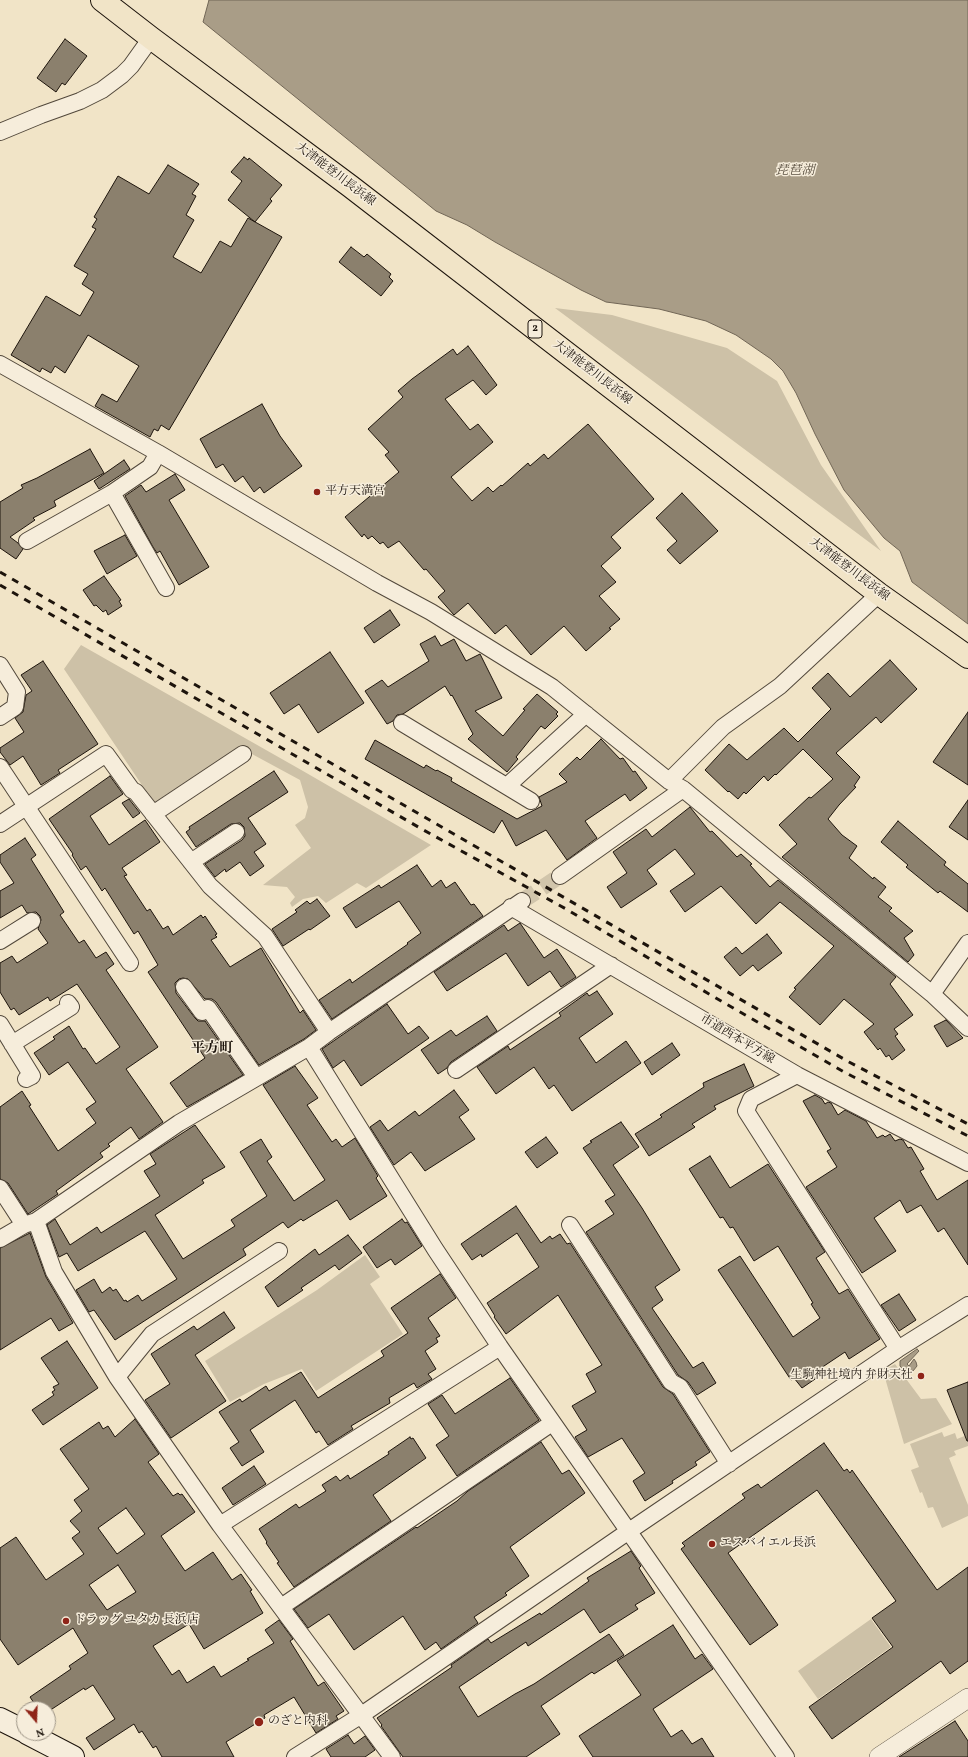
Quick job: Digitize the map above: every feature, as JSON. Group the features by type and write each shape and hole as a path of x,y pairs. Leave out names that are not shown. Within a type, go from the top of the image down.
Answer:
{"main road":[{"name":"大津能登川長浜線","path":"102,0 350,186 878,594 968,657"},
{"path":"0,1719 16,1727"},
{"path":"42,1741 73,1757"}],"street":[{"path":"0,132 80,101 102,90 122,75 151,38"},
{"path":"0,364 158,453 492,649 552,687 669,781 683,789 932,994 968,1028"},
{"path":"27,541 112,493 150,467 158,453"},
{"path":"112,493 166,588"},
{"path":"669,781 723,727 780,686 878,594"},
{"path":"0,665 17,692 15,708 0,717"},
{"path":"508,786 586,714"},
{"path":"402,723 531,800"},
{"path":"0,824 106,754 132,790 136,792 210,886 265,936 328,1032 309,1047 179,1124 30,1223 0,1240"},
{"path":"153,814 243,754"},
{"path":"0,767 130,963"},
{"path":"560,876 683,789"},
{"path":"191,862 236,832"},
{"name":"市道西本平方線","path":"328,1032 516,904 611,964 797,1075 968,1163"},
{"path":"0,941 32,921"},
{"path":"932,994 968,943"},
{"path":"456,1070 611,964"},
{"path":"184,987 202,1012 208,1008 256,1077"},
{"path":"12,1044 71,1007 68,1003"},
{"path":"0,1024 32,1076 26,1079"},
{"path":"309,1047 435,1249 500,1348 786,1757"},
{"path":"797,1075 751,1100 746,1111 898,1349"},
{"path":"0,1188 30,1223 54,1272 117,1377 220,1525 360,1716 392,1757"},
{"path":"570,1225 671,1382 680,1387 729,1464"},
{"path":"117,1377 152,1334 279,1251"},
{"path":"295,1757 360,1716 629,1531 898,1349 968,1305"},
{"path":"220,1525 500,1348"},
{"path":"281,1608 552,1423"},
{"path":"879,1757 968,1698"}],"shaded area":[{"path":"555,308 612,315 727,348 777,381 821,465 881,551"},
{"path":"81,645 431,845 366,888 357,883 326,903 318,896 303,899 292,907 290,903 295,897 287,887 263,885 311,848 295,825 305,818 308,807 300,780 239,747 154,803 64,669"},
{"path":"365,1255 380,1277 370,1284 403,1334 316,1391 302,1369 264,1384 230,1402 205,1361 317,1290"},
{"path":"895,1364 921,1399 936,1398 952,1424 904,1444 883,1371"},
{"path":"942,1432 944,1437 955,1433 957,1439 967,1435 968,1437 968,1446 954,1451 956,1455 949,1458 968,1505 968,1516 942,1528 933,1507 928,1508 911,1470 919,1467 910,1444"},
{"path":"871,1619 891,1647 818,1699 798,1671"}],"water":[{"name":"琵琶湖","path":"209,0 968,0 968,624 912,582 900,551 884,538 844,490 796,393 783,371 771,359 736,335 706,321 659,309 606,302 581,290 467,225 436,211 203,22"},
{"path":"917,1349 919,1351 907,1364 909,1366 914,1359 917,1366 913,1371 905,1372 900,1366 900,1361"}],"building":[{"path":"65,39 87,56 65,85 62,83 56,92 37,78"},
{"path":"244,157 248,160 249,158 282,185 270,199 272,201 255,222 228,200 242,181 231,172"},
{"path":"168,165 199,184 192,194 196,196 186,215 194,220 173,257 201,273 220,241 231,247 248,218 282,237 169,430 161,425 158,431 154,429 150,437 95,406 102,394 117,402 139,366 88,335 65,373 55,366 51,373 42,368 40,372 11,355 46,296 80,316 94,292 82,284 88,274 74,266 96,229 92,227 97,219 94,217 118,176 149,194"},
{"path":"351,247 364,257 367,254 391,274 389,277 393,281 381,296 339,262"},
{"path":"468,346 497,385 486,395 473,380 445,399 470,430 478,424 493,442 451,477 472,501 488,487 493,492 528,463 530,466 544,454 548,459 588,424 654,499 611,537 621,548 601,566 616,582 599,596 620,619 586,651 564,626 531,655 506,625 495,634 468,603 454,615 438,597 445,591 426,569 424,570 399,541 388,548 383,542 380,544 372,536 368,539 364,534 362,537 345,517 399,472 385,455 389,452 368,429 403,397 398,391 412,379 453,349 457,355"},
{"path":"262,404 280,436 302,466 264,493 260,487 254,492 243,476 235,482 223,464 216,468 200,439"},
{"path":"90,449 104,473 54,501 56,506 33,518 35,520 10,537 23,549 16,559 0,548 0,502 23,488 21,485"},
{"path":"124,460 130,469 99,489 94,481"},
{"path":"175,474 185,490 169,500 209,567 179,585 160,551 157,553 153,547 125,496 141,485 146,492"},
{"path":"682,493 718,531 680,564 667,550 677,541 656,518"},
{"path":"125,535 137,556 107,574 94,551"},
{"path":"104,576 121,600 119,601 122,606 108,615 106,610 103,612 96,605 94,606 83,590"},
{"path":"390,610 400,625 374,643 364,628"},
{"path":"435,636 441,646 454,639 466,661 480,654 502,698 475,711 503,736 525,710 523,709 537,694 558,712 556,714 558,716 545,729 541,726 516,757 518,759 507,772 468,739 473,734 452,695 451,696 445,686 403,714 397,715 393,721 387,724 365,691 382,680 388,687 429,661 420,644"},
{"path":"330,652 364,703 318,733 299,704 284,714 270,693"},
{"path":"890,660 917,689 881,723 876,717 836,753 860,777 854,786 856,787 828,819 842,835 857,846 849,858 873,879 874,877 886,887 878,897 892,908 889,911 913,931 904,938 914,955 908,962 782,857 797,844 779,825 809,797 811,798 833,779 803,749 776,775 775,774 768,781 764,776 746,794 744,792 738,799 729,791 728,792 705,770 729,744 747,760 784,728 798,742 831,709 812,688 828,673 850,697"},
{"path":"43,661 98,744 58,770 60,773 41,785 23,756 10,765 0,752 0,748 24,732 15,718 23,712 26,695 32,691 21,675"},
{"path":"968,712 968,785 933,762"},
{"path":"601,739 620,759 623,758 633,772 635,771 647,788 630,801 625,794 585,821 597,838 567,860 546,830 516,846 502,820 494,833 365,759 375,740 424,768 426,765 452,778 451,781 517,819 542,806 539,797 567,782 559,774 577,757 580,760"},
{"path":"274,771 288,792 248,818 266,844 254,852 264,866 250,876 240,862 226,872 225,869 215,877 205,864 242,840 245,836 244,827 240,823 231,824 196,847 186,832 190,829 189,827"},
{"path":"110,776 123,794 90,816 109,845 145,820 160,842 122,868 127,875 124,876 147,911 150,909 163,929 168,926 173,935 201,915 203,918 205,916 217,934 215,935 217,937 211,940 230,967 261,948 300,1013 303,1010 316,1030 304,1039 259,1065 216,1002 212,999 205,999 188,979 179,979 175,983 176,993 198,1021 205,1021 243,1075 187,1107 170,1083 205,1058 148,972 158,965 138,931 134,934 105,888 102,891 86,866 81,870 72,855 73,854 49,819"},
{"path":"129,799 140,813 133,818 122,803"},
{"path":"968,800 968,840 949,827"},
{"path":"690,807 710,832 712,831 737,857 741,854 752,864 750,865 770,887 778,880 896,977 890,984 913,1015 894,1029 898,1034 895,1036 905,1050 892,1060 889,1055 886,1057 880,1048 878,1050 864,1032 874,1024 844,999 820,1025 789,997 796,989 794,988 834,946 780,902 756,924 721,886 685,912 670,891 695,874 675,849 647,870 657,884 621,908 607,887 627,873 613,852 646,829 652,837"},
{"path":"898,821 946,862 944,865 968,884 968,912 940,891 938,893 906,867 908,865 881,842"},
{"path":"25,838 36,855 31,859 64,912 60,915 79,943 84,940 96,958 106,952 114,964 106,970 158,1047 126,1069 163,1122 139,1139 131,1127 108,1144 110,1146 100,1153 103,1157 56,1191 58,1194 28,1214 8,1183 0,1179 0,1107 22,1091 31,1105 29,1106 58,1151 96,1123 86,1109 96,1102 68,1062 49,1075 34,1053 55,1039 53,1037 69,1026 83,1049 85,1048 96,1064 120,1047 77,984 50,1001 48,997 19,1015 14,1008 11,1010 0,992 0,963 12,956 17,963 48,943 38,929 41,920 40,916 36,912 27,913 22,905 0,918 0,891 14,883 0,862 0,855"},
{"path":"417,865 432,887 441,880 446,888 455,882 471,905 474,904 483,916 332,1019 319,1000 350,979 352,983 408,944 407,943 421,933 399,901 356,928 343,908 379,885 381,888"},
{"path":"317,899 330,916 283,946 272,929 297,912 295,910 307,901 310,904"},
{"path":"520,923 544,958 557,949 576,977 561,987 550,971 528,986 506,953 447,991 434,972 504,925 508,931"},
{"path":"767,934 782,953 758,971 753,965 740,976 724,957 736,947 742,954"},
{"path":"597,991 613,1014 579,1038 596,1063 626,1041 641,1063 572,1111 554,1085 549,1089 534,1067 496,1094 477,1067 508,1046 510,1050 561,1016 559,1013 587,993 589,996"},
{"path":"387,1004 408,1034 419,1026 429,1038 361,1086 344,1060 333,1068 322,1049"},
{"path":"487,1016 497,1031 451,1062 447,1068 438,1074 421,1050 451,1030 456,1036"},
{"path":"946,1020 963,1038 947,1047 934,1026"},
{"path":"672,1043 680,1055 652,1075 644,1062"},
{"path":"744,1064 754,1086 714,1106 716,1109 692,1124 695,1127 649,1156 635,1134 662,1117 660,1115 704,1087 703,1083"},
{"path":"295,1066 318,1098 307,1105 332,1142 336,1139 342,1147 355,1138 378,1176 376,1178 387,1196 350,1220 337,1200 303,1221 301,1219 288,1228 283,1222 243,1249 246,1255 115,1340 94,1310 89,1312 76,1290 94,1279 102,1293 110,1287 113,1291 116,1289 124,1301 126,1300 127,1302 138,1295 142,1301 177,1279 145,1231 78,1271 67,1253 59,1257 47,1225 55,1219 70,1245 97,1227 101,1233 160,1196 144,1171 156,1164 150,1154 195,1125 225,1167 202,1180 204,1183 155,1215 183,1259 235,1226 231,1220 267,1196 240,1152 261,1139 272,1157 267,1161 294,1201 325,1180 263,1085"},
{"path":"454,1090 469,1110 459,1117 475,1139 425,1171 411,1152 394,1165 370,1127 380,1120 388,1131 415,1111 419,1116"},
{"path":"815,1095 822,1099 825,1104 828,1102 831,1103 838,1115 845,1110 866,1121 877,1138 883,1135 885,1137 890,1134 895,1141 900,1139 903,1140 908,1148 911,1147 924,1169 920,1171 937,1200 968,1180 968,1265 944,1228 938,1232 921,1205 907,1213 900,1200 874,1218 896,1251 862,1273 806,1187 837,1167 827,1151 831,1149 803,1101"},
{"path":"621,1122 639,1147 613,1165 642,1208 680,1270 655,1287 663,1300 652,1308 693,1368 703,1362 716,1383 697,1395 688,1382 678,1375 586,1232 614,1214 605,1201 615,1195 583,1148 592,1142 590,1141"},
{"path":"546,1137 558,1153 537,1168 525,1152"},
{"path":"710,1156 730,1188 768,1164 825,1252 816,1258 839,1294 848,1289 880,1339 849,1359 845,1352 815,1372 818,1377 802,1388 794,1378 791,1380 718,1270 740,1256 793,1337 820,1318 811,1304 813,1303 778,1246 754,1261 733,1227 730,1228 723,1217 720,1218 689,1169"},
{"path":"516,1206 541,1243 550,1236 552,1239 560,1234 567,1244 570,1243 663,1387 673,1394 710,1452 695,1462 697,1465 645,1501 633,1481 645,1473 622,1438 588,1457 575,1437 587,1430 572,1406 596,1392 586,1374 602,1365 558,1295 506,1334 494,1317 495,1316 487,1303 539,1267 517,1233 482,1257 481,1254 472,1260 461,1244"},
{"path":"402,1219 405,1223 407,1222 422,1246 395,1265 391,1259 377,1268 363,1247"},
{"path":"30,1233 46,1277 73,1323 59,1331 51,1318 0,1350 0,1248"},
{"path":"348,1235 362,1253 339,1270 335,1265 301,1288 303,1290 278,1307 265,1287 315,1249 319,1255"},
{"path":"440,1274 456,1298 428,1318 440,1336 436,1338 438,1342 425,1351 436,1369 428,1374 432,1379 417,1388 414,1383 389,1398 390,1403 351,1426 353,1429 328,1445 319,1431 316,1433 295,1400 250,1430 264,1452 242,1466 230,1448 239,1442 219,1412 240,1399 242,1402 266,1386 269,1391 301,1372 318,1398 384,1356 381,1351 408,1333 391,1308"},
{"path":"899,1294 916,1320 899,1331 881,1305"},
{"path":"224,1312 235,1328 195,1355 226,1401 171,1438 145,1400 170,1384 151,1354 194,1326 197,1330"},
{"path":"67,1341 98,1388 43,1425 32,1410 54,1395 52,1392 55,1390 53,1387 59,1384 41,1358"},
{"path":"510,1378 539,1420 457,1476 436,1445 449,1436 428,1404 442,1395 455,1414"},
{"path":"968,1382 968,1441 967,1441 947,1390"},
{"path":"135,1419 159,1454 148,1462 173,1496 178,1493 180,1495 182,1494 195,1512 161,1536 185,1571 213,1552 232,1580 241,1574 252,1590 250,1591 263,1613 204,1649 189,1624 153,1646 172,1675 179,1670 187,1683 214,1666 221,1677 274,1643 265,1630 279,1620 293,1639 290,1641 318,1686 324,1682 344,1711 336,1716 338,1719 316,1733 294,1697 264,1715 265,1718 226,1742 234,1757 162,1757 156,1746 153,1748 142,1731 139,1733 134,1724 94,1750 86,1738 115,1719 93,1685 85,1690 84,1688 56,1706 56,1701 33,1701 30,1697 71,1669 69,1666 88,1653 73,1628 18,1665 0,1639 0,1548 16,1537 46,1580 84,1554 72,1538 80,1532 70,1521 82,1511 74,1500 89,1489 60,1449 99,1422 103,1429 108,1426 115,1437","holes":["126,1508 145,1534 117,1554 98,1528","118,1565 136,1592 107,1610 89,1585"]},
{"path":"410,1437 411,1439 413,1438 426,1458 373,1495 391,1521 294,1587 277,1563 279,1562 266,1543 267,1542 259,1529 296,1504 299,1508 326,1491 322,1485 336,1476 340,1481 348,1475 350,1479 389,1454 388,1452"},
{"path":"541,1442 562,1474 569,1470 585,1493 510,1547 529,1576 505,1593 507,1595 474,1617 478,1623 441,1649 436,1642 425,1650 403,1616 354,1650 329,1614 308,1628 294,1609 457,1501 468,1491"},
{"path":"824,1443 844,1471 847,1469 850,1473 852,1470 937,1590 968,1567 968,1661 950,1674 941,1661 832,1739 809,1707 893,1647 872,1618 896,1601 817,1490 728,1553 778,1625 750,1645 681,1549 685,1546 682,1543 745,1498 742,1494 758,1484 761,1488"},
{"path":"254,1466 266,1484 233,1505 222,1488"},
{"path":"631,1551 641,1566 639,1568 655,1593 635,1605 638,1609 600,1633 584,1609 528,1646 526,1642 459,1687 478,1717 534,1684 609,1634 624,1655 594,1674 592,1672 541,1706 560,1734 526,1757 403,1757 377,1718 452,1667 451,1665 488,1639 491,1643 540,1613 541,1615 589,1581 587,1578"},
{"path":"673,1625 695,1659 702,1654 713,1669 653,1709 671,1737 682,1730 692,1744 702,1738 714,1757 593,1757 579,1736 641,1695 617,1661"},
{"path":"955,1721 968,1741 968,1757 899,1757"},
{"path":"348,1735 354,1744 365,1736 375,1750 365,1757 331,1757 326,1749"}],"tunnel":[{"path":"522,901 560,876"}],"railway":[{"path":"0,572 849,1062 968,1124"},
{"path":"0,585 420,828 566,909 844,1072 968,1136"}],"place":[{"name":"平方天満宮","path":"317,492"},
{"name":"生駒神社境内 弁財天社","path":"921,1376"},
{"name":"エスバイエル長浜","path":"712,1544"},
{"name":"ドラッグ ユタカ 長浜店","path":"66,1621"},
{"name":"のざと内科","path":"259,1722"}],"district":[{"name":"平方町","path":"212,1049"}]}
